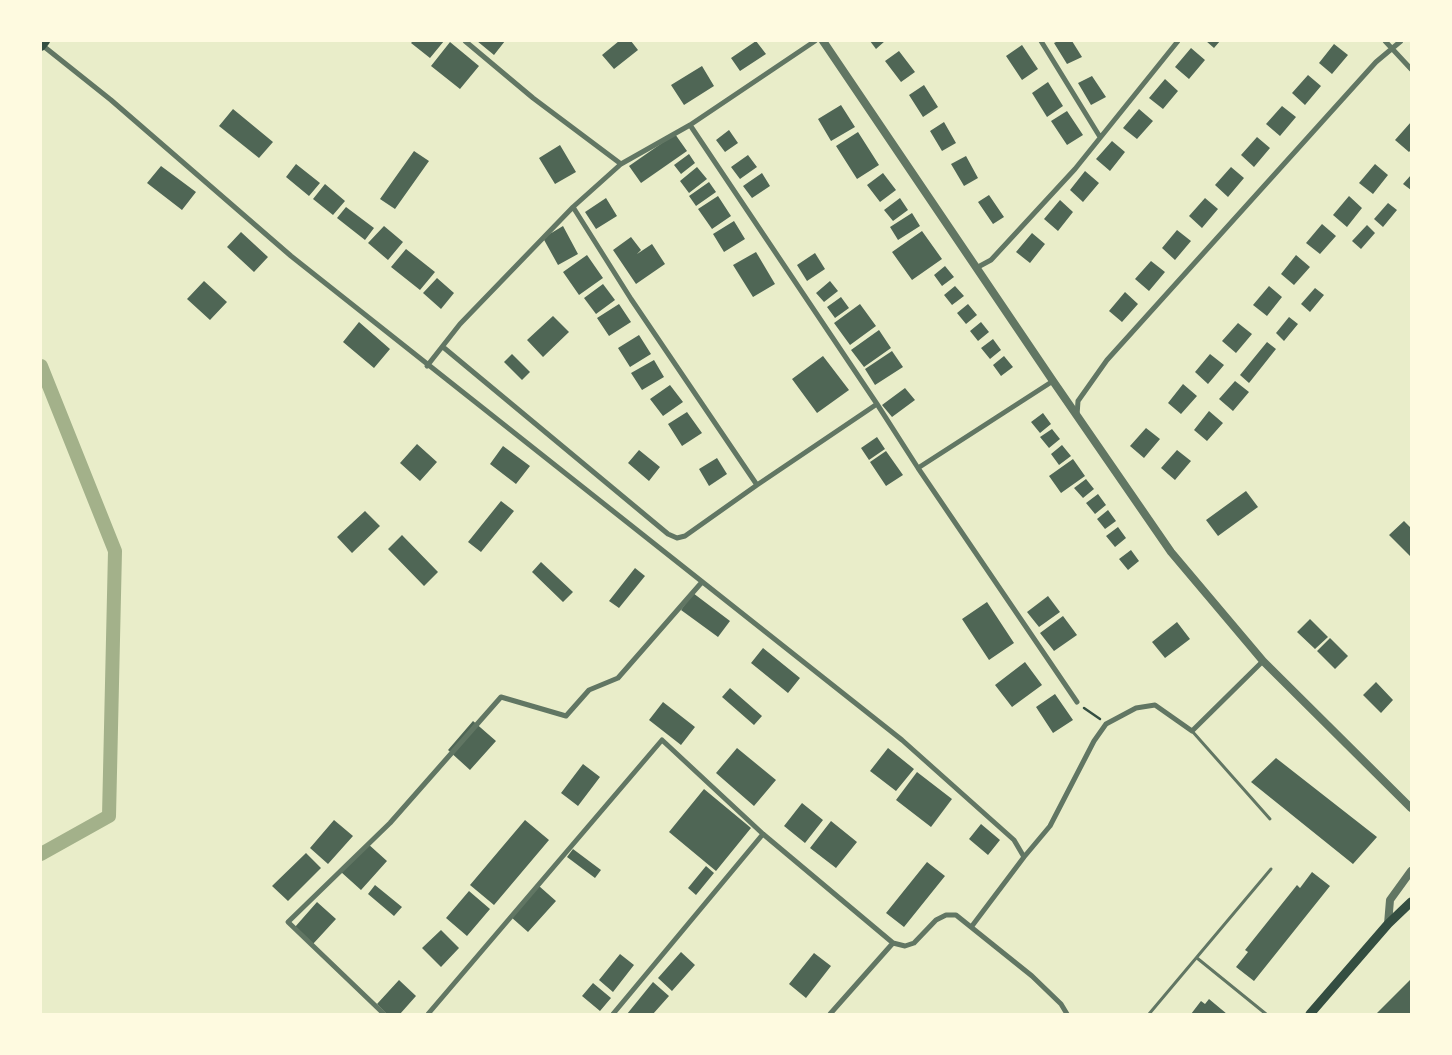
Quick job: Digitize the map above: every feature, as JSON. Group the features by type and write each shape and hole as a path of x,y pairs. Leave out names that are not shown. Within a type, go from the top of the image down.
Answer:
{"main road":[{"path":"1310,1014 1388,924 1411,902"}],"street":[{"path":"465,41 533,98 621,164"},
{"path":"427,366 460,324 573,207 621,164 690,125 814,41"},
{"path":"823,41 1171,552 1263,661 1410,808"},
{"path":"1041,41 1100,137"},
{"path":"978,267 991,260 1075,169 1178,41"},
{"path":"1385,41 1411,69"},
{"path":"1077,416 1078,400 1108,360 1376,62 1394,49 1401,41"},
{"path":"43,44 111,100 291,256 427,366 902,740 1014,840 1024,857"},
{"path":"690,125 918,468 1077,702"},
{"path":"573,207 636,307 757,485"},
{"path":"443,347 668,534 677,538 685,536 877,404"},
{"path":"918,468 1053,381"},
{"path":"384,1014 288,922 390,824 501,697 566,716 589,690 618,678 702,582"},
{"path":"972,926 1050,826 1094,741 1106,724 1136,708 1155,705 1192,731 1263,661"},
{"path":"428,1014 662,740 763,834 893,943 905,946 914,943 936,920 946,915 956,915 1032,976 1061,1004 1067,1014"},
{"path":"613,1014 763,834"},
{"path":"1388,924 1390,900 1411,871"},
{"path":"830,1014 893,943"}],"lane":[{"path":"1192,731 1270,819"},
{"path":"1149,1014 1271,869"},
{"path":"1197,958 1266,1014"}],"path":[{"path":"1088,710 1101,720"}],"building":[{"path":"413,41 444,41 430,58 411,43"},
{"path":"477,41 505,41 494,55"},
{"path":"619,41 631,41 638,50 614,69 602,55"},
{"path":"756,41 766,54 740,71 731,58"},
{"path":"870,41 885,41 876,49"},
{"path":"1058,41 1072,41 1082,57 1067,64 1054,43"},
{"path":"1206,41 1220,41 1214,48"},
{"path":"450,42 479,66 460,89 431,66"},
{"path":"1334,44 1348,55 1332,74 1319,63"},
{"path":"1022,45 1038,69 1022,80 1006,56"},
{"path":"1191,48 1205,60 1189,79 1175,67"},
{"path":"899,51 915,72 901,82 885,61"},
{"path":"702,66 714,86 684,105 671,85"},
{"path":"1308,75 1321,86 1305,105 1292,93"},
{"path":"1092,76 1106,97 1091,105 1078,83"},
{"path":"1165,79 1178,91 1163,109 1149,98"},
{"path":"1048,82 1063,106 1047,117 1032,93"},
{"path":"924,85 938,107 923,117 909,95"},
{"path":"841,105 855,127 831,141 818,119"},
{"path":"1282,106 1296,117 1280,136 1266,124"},
{"path":"233,109 273,142 259,158 219,126"},
{"path":"1139,109 1153,121 1137,139 1123,128"},
{"path":"1067,111 1083,135 1067,145 1051,121"},
{"path":"944,122 956,143 942,151 930,131"},
{"path":"1411,122 1411,150 1409,152 1395,140"},
{"path":"729,130 738,143 725,152 716,140"},
{"path":"858,132 879,165 857,179 836,146"},
{"path":"675,134 687,151 641,183 629,166"},
{"path":"1257,137 1270,148 1254,167 1241,155"},
{"path":"1112,141 1125,152 1110,171 1096,159"},
{"path":"560,145 576,172 555,184 539,158"},
{"path":"414,151 429,161 395,209 380,199"},
{"path":"689,154 695,163 681,174 674,165"},
{"path":"748,155 757,167 740,179 731,167"},
{"path":"966,156 978,178 964,186 951,164"},
{"path":"296,164 320,183 309,196 286,177"},
{"path":"1375,164 1388,175 1373,194 1359,183"},
{"path":"161,166 196,192 182,210 147,183"},
{"path":"697,167 707,179 689,193 680,181"},
{"path":"1231,167 1244,178 1228,197 1215,185"},
{"path":"1085,171 1099,183 1083,202 1070,190"},
{"path":"762,173 770,186 752,198 743,186"},
{"path":"883,173 896,190 880,202 867,185"},
{"path":"1411,175 1411,190 1403,184"},
{"path":"709,182 716,192 696,206 689,196"},
{"path":"325,184 345,201 333,215 313,199"},
{"path":"989,195 1004,217 993,224 978,202"},
{"path":"718,196 731,216 712,229 698,209"},
{"path":"1349,196 1362,208 1347,227 1333,215"},
{"path":"606,198 617,216 596,229 585,212"},
{"path":"900,198 908,210 893,221 884,210"},
{"path":"1205,198 1218,209 1202,228 1189,216"},
{"path":"1060,200 1073,212 1058,231 1044,219"},
{"path":"1388,203 1397,210 1383,227 1374,219"},
{"path":"346,207 374,228 365,240 337,218"},
{"path":"912,213 920,226 898,240 890,227"},
{"path":"734,221 745,239 724,252 713,234"},
{"path":"1322,224 1336,236 1320,254 1306,243"},
{"path":"1367,225 1375,233 1361,249 1352,241"},
{"path":"384,226 403,242 388,260 368,243"},
{"path":"563,226 578,254 558,265 543,238"},
{"path":"1177,230 1191,241 1175,260 1162,248"},
{"path":"922,231 942,259 912,280 892,252"},
{"path":"241,232 268,257 254,272 227,247"},
{"path":"1032,233 1045,244 1030,263 1016,252"},
{"path":"631,237 641,250 637,254 652,244 665,264 636,284 613,250"},
{"path":"406,249 435,272 420,290 391,267"},
{"path":"756,252 775,284 753,297 733,265"},
{"path":"815,253 825,269 807,281 797,265"},
{"path":"587,255 603,278 579,295 563,272"},
{"path":"1296,255 1310,267 1294,285 1281,274"},
{"path":"1151,261 1165,272 1149,291 1135,279"},
{"path":"945,266 954,277 942,286 934,275"},
{"path":"437,278 454,293 441,309 423,293"},
{"path":"204,281 227,302 210,320 187,299"},
{"path":"830,281 838,291 824,302 816,293"},
{"path":"603,284 615,300 596,314 584,298"},
{"path":"955,286 964,296 952,305 944,295"},
{"path":"1269,286 1282,297 1267,316 1253,305"},
{"path":"1315,288 1324,295 1310,312 1301,304"},
{"path":"1125,292 1138,304 1122,322 1109,311"},
{"path":"841,297 849,308 835,318 827,307"},
{"path":"619,304 631,322 609,336 597,318"},
{"path":"860,304 876,326 850,345 834,323"},
{"path":"968,304 977,315 966,324 957,313"},
{"path":"553,316 569,332 543,357 527,340"},
{"path":"1289,317 1298,324 1284,341 1276,333"},
{"path":"359,322 390,349 374,368 343,342"},
{"path":"981,322 989,332 978,341 970,331"},
{"path":"1238,323 1252,334 1236,353 1222,341"},
{"path":"879,330 891,348 864,367 851,350"},
{"path":"639,335 651,354 630,367 618,348"},
{"path":"993,339 1001,350 990,359 981,348"},
{"path":"1267,342 1276,349 1249,383 1240,375"},
{"path":"892,351 903,367 875,385 865,369"},
{"path":"512,354 530,372 522,380 504,362"},
{"path":"1210,354 1224,365 1208,384 1195,372"},
{"path":"823,356 849,390 817,413 792,379"},
{"path":"1004,356 1013,367 1001,376 993,365"},
{"path":"654,360 664,377 642,390 631,373"},
{"path":"1235,381 1249,392 1233,411 1219,399"},
{"path":"1183,384 1197,396 1181,414 1168,403"},
{"path":"670,385 683,402 663,416 650,399"},
{"path":"905,388 915,400 892,417 882,405"},
{"path":"1209,411 1223,423 1207,441 1194,430"},
{"path":"687,412 702,433 682,446 668,424"},
{"path":"1043,413 1051,424 1040,433 1031,422"},
{"path":"1146,428 1160,439 1144,458 1130,446"},
{"path":"1052,429 1060,439 1049,448 1040,437"},
{"path":"877,437 885,449 869,460 861,448"},
{"path":"417,444 437,462 420,481 400,463"},
{"path":"1062,445 1071,456 1059,465 1051,454"},
{"path":"503,446 530,466 516,484 490,464"},
{"path":"639,450 660,467 649,481 628,463"},
{"path":"1177,450 1191,461 1175,480 1161,468"},
{"path":"886,451 903,475 886,486 870,462"},
{"path":"717,458 727,474 709,486 699,469"},
{"path":"1073,459 1085,476 1061,493 1049,476"},
{"path":"1086,479 1094,489 1083,498 1074,488"},
{"path":"1246,491 1258,507 1218,536 1206,520"},
{"path":"1098,494 1106,505 1095,514 1086,503"},
{"path":"501,501 514,511 481,552 468,542"},
{"path":"1108,510 1116,521 1105,529 1097,519"},
{"path":"365,511 380,526 352,553 337,537"},
{"path":"1404,521 1411,528 1411,557 1389,535"},
{"path":"1118,527 1126,538 1115,547 1106,536"},
{"path":"402,535 438,572 424,586 388,549"},
{"path":"1131,550 1139,561 1128,570 1119,559"},
{"path":"541,562 573,592 563,602 532,572"},
{"path":"635,568 645,576 619,608 609,601"},
{"path":"693,593 730,621 718,637 681,610"},
{"path":"1048,596 1060,612 1039,627 1027,612"},
{"path":"987,602 1014,643 989,660 962,619"},
{"path":"1063,616 1077,635 1054,651 1040,633"},
{"path":"1310,619 1328,637 1315,649 1297,632"},
{"path":"1177,622 1190,639 1165,658 1152,642"},
{"path":"1330,638 1348,656 1335,669 1317,651"},
{"path":"763,648 800,678 788,693 751,663"},
{"path":"1025,662 1042,685 1012,707 995,685"},
{"path":"1376,682 1393,700 1381,713 1363,695"},
{"path":"730,688 762,716 754,725 722,697"},
{"path":"1055,694 1073,720 1053,733 1036,707"},
{"path":"663,702 695,727 681,745 649,720"},
{"path":"473,721 496,741 470,770 448,750"},
{"path":"737,748 776,780 754,806 716,773"},
{"path":"888,748 914,769 896,791 870,771"},
{"path":"1276,758 1377,837 1353,864 1251,782"},
{"path":"583,764 600,777 578,806 561,793"},
{"path":"917,772 952,799 931,827 896,800"},
{"path":"704,789 751,828 716,871 669,832"},
{"path":"802,803 823,820 805,843 784,826"},
{"path":"334,820 353,836 328,864 310,848"},
{"path":"525,820 549,840 494,905 470,885"},
{"path":"831,821 857,842 836,868 810,848"},
{"path":"981,824 1000,840 988,855 969,839"},
{"path":"367,843 387,861 361,890 341,872"},
{"path":"573,849 601,870 595,878 567,857"},
{"path":"306,853 321,868 288,901 272,886"},
{"path":"927,862 945,876 904,927 886,913"},
{"path":"706,866 714,873 696,895 688,888"},
{"path":"1312,872 1330,886 1254,981 1236,967 1248,952 1245,950 1297,885 1300,888"},
{"path":"375,885 402,907 394,916 368,894"},
{"path":"539,886 556,901 528,932 511,917"},
{"path":"469,891 490,909 467,936 446,918"},
{"path":"317,902 336,919 313,944 295,927"},
{"path":"441,930 459,948 441,967 422,948"},
{"path":"681,952 695,965 672,991 658,978"},
{"path":"814,953 831,966 806,998 789,984"},
{"path":"620,954 634,965 613,992 599,980"},
{"path":"1411,979 1411,1014 1376,1014"},
{"path":"399,980 416,996 400,1014 387,1014 377,1004"},
{"path":"653,982 669,996 653,1014 627,1014"},
{"path":"593,983 611,998 600,1011 582,996"},
{"path":"1209,999 1227,1014 1191,1014 1201,1001 1205,1004"}],"waterway":[{"path":"41,366 115,551 109,816 41,854"}]}
